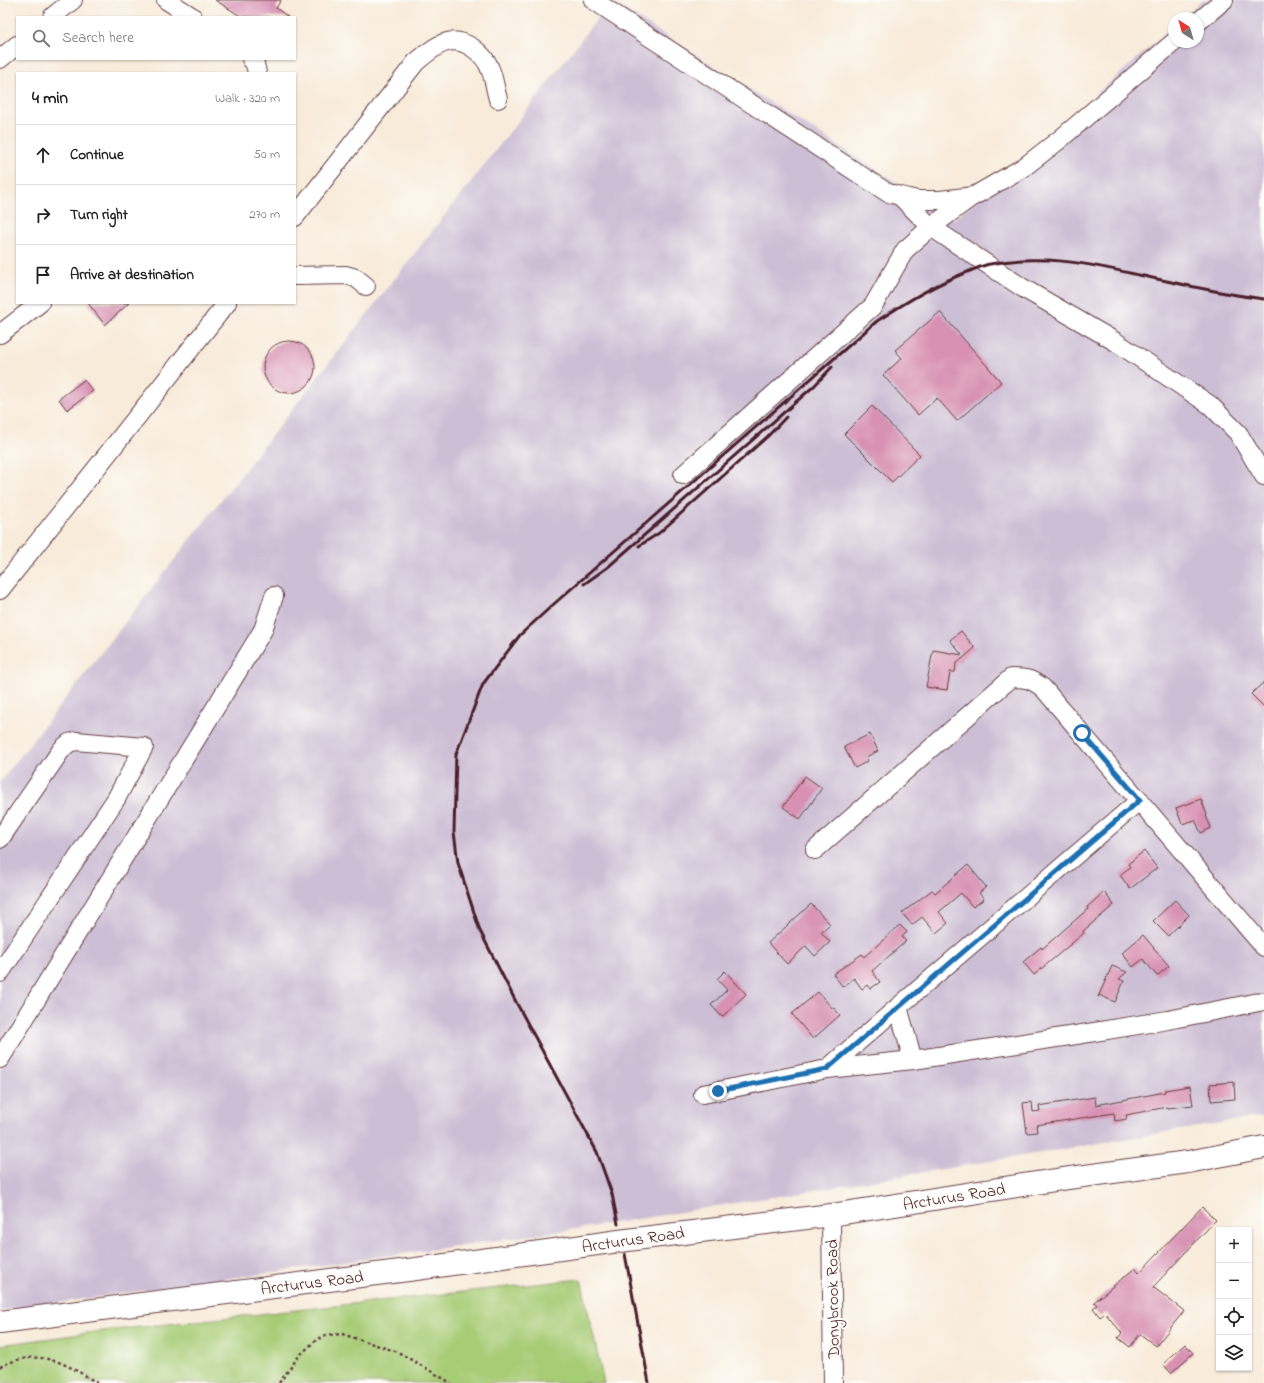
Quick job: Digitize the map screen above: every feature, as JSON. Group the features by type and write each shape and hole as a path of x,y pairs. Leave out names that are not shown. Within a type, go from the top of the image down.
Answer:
{"main road":[{"name":"Arcturus Road","path":"0,1322 408,1270 690,1231 831,1215 1062,1179 1188,1162 1264,1147"}],"street":[{"path":"53,16 73,0"},
{"path":"166,0 191,16"},
{"path":"593,0 888,193 917,200 940,200 974,196"},
{"path":"1204,17 1224,0"},
{"path":"296,216 416,62 433,48 448,41 464,41 480,53 490,68 498,99"},
{"path":"0,59 16,46"},
{"path":"683,476 873,306 905,250 931,227 974,196 1024,167 1060,140 1168,47"},
{"path":"252,60 255,64 257,72"},
{"path":"900,196 931,227 1023,288 1116,342 1210,404 1238,433 1264,476"},
{"path":"296,276 346,275 356,278 366,286"},
{"path":"0,334 39,304"},
{"path":"0,590 226,304"},
{"path":"0,1058 263,630 274,596"},
{"path":"815,850 1011,678 1031,679 1043,688 1264,947"},
{"path":"0,839 62,749 69,743 76,740 144,747 116,799 0,973"},
{"path":"827,1069 1140,800"},
{"path":"703,1094 827,1069 913,1060 1168,1020 1264,1001"},
{"path":"898,1007 913,1060"},
{"name":"Donybrook Road","path":"831,1215 833,1383"}],"path":[{"path":"279,1383 300,1356 315,1341 326,1335 342,1334 398,1352 451,1383"},
{"path":"0,1367 26,1358 50,1358 81,1372 97,1383"}],"shaded area":[{"path":"1203,0 1264,0 1264,1116 590,1227 0,1311 0,782 611,1 954,219 1168,31 1168,48 1204,48 1204,12 1190,12"}],"green space":[{"path":"581,1279 604,1383 0,1383 0,1345 95,1332"}],"building":[{"path":"215,0 281,0 276,8 287,16 240,16"},
{"path":"89,304 128,304 105,325"},
{"path":"940,312 1001,382 957,421 937,398 918,415 883,375 902,358 895,350"},
{"path":"284,341 294,341 308,348 315,362 315,372 308,386 294,393 284,393 274,389 267,382 263,372 263,362 267,352 274,345"},
{"path":"84,380 93,391 67,410 59,399"},
{"path":"872,406 920,455 892,482 844,434"},
{"path":"961,631 975,648 956,664 955,672 950,672 947,690 926,687 933,650 962,655 950,640"},
{"path":"1264,682 1264,707 1251,694"},
{"path":"870,734 878,751 866,757 868,761 855,768 844,747"},
{"path":"805,776 822,788 800,819 783,807"},
{"path":"1201,799 1211,828 1201,833 1195,820 1182,824 1176,808"},
{"path":"1144,851 1157,868 1130,889 1120,875 1130,867 1128,864"},
{"path":"968,865 986,887 979,893 984,899 973,907 961,893 939,912 948,923 936,933 922,917 912,925 902,913 932,890 935,893"},
{"path":"1104,892 1114,905 1083,931 1084,933 1034,975 1023,962 1041,947 1042,949 1088,909 1087,907"},
{"path":"1175,900 1189,915 1168,936 1153,921"},
{"path":"811,904 830,924 821,932 830,942 815,956 806,946 787,964 768,943"},
{"path":"900,925 907,932 902,937 906,941 872,971 880,982 870,989 867,985 862,989 854,978 843,987 833,974 862,954 864,957"},
{"path":"1143,935 1169,966 1157,976 1143,959 1133,967 1122,953"},
{"path":"1112,966 1127,972 1119,979 1124,981 1115,1002 1099,995 1098,997"},
{"path":"725,971 746,994 722,1017 711,1005 727,990 717,979"},
{"path":"818,992 840,1015 813,1039 792,1014"},
{"path":"1234,1082 1235,1099 1211,1101 1210,1084"},
{"path":"1190,1086 1193,1105 1167,1107 1126,1115 1127,1119 1115,1121 1114,1113 1036,1125 1037,1132 1027,1133 1023,1103 1032,1102 1033,1112 1040,1111 1039,1106 1095,1097 1096,1105"},
{"path":"1202,1207 1216,1220 1153,1287 1184,1311 1156,1346 1140,1334 1130,1347 1118,1338 1122,1333 1105,1313 1100,1317 1093,1308 1097,1305 1094,1302 1135,1268 1139,1273"},
{"path":"1185,1344 1193,1353 1171,1373 1163,1364"}],"railway":[{"path":"618,1224 612,1194 597,1152 516,1002 480,931 458,863 454,832 456,754 483,684 520,635 877,321 945,281 982,266 1008,261 1062,261 1098,266 1215,291 1264,299"},
{"path":"584,584 608,567 814,386 832,367"},
{"path":"639,546 659,533 768,436 786,417"},
{"path":"625,1254 649,1383"}],"route":[{"path":"718,1091 827,1069 1140,800 1082,733"}]}
